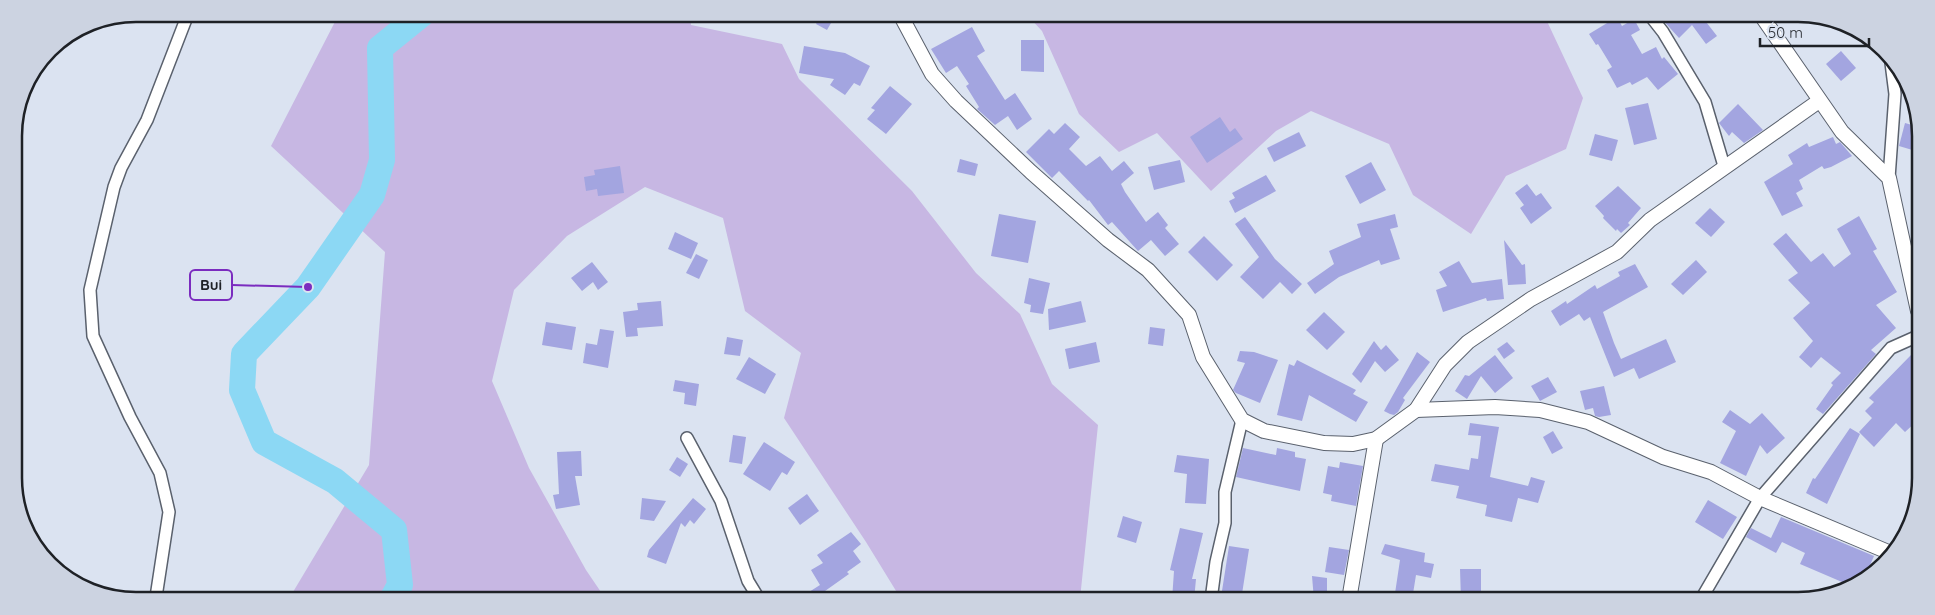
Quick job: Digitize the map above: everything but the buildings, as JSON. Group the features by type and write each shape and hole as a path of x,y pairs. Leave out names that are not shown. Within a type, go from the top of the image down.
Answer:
{"street":[{"path":"157,592 169,512 160,473 130,417 94,336 90,290 117,178 146,120 178,45 185,22"},
{"path":"904,22 932,74 956,101 1101,234 1148,270 1189,315 1203,357 1242,420 1264,431 1324,443 1353,444 1376,439 1416,410 1445,365 1468,342 1531,299 1617,252 1650,220 1724,166 1819,101"},
{"path":"1655,22 1705,102 1724,166"},
{"path":"1767,22 1819,101 1842,132 1889,178"},
{"path":"1892,72 1895,94 1889,178 1912,287"},
{"path":"1705,592 1760,498 1891,348 1912,339"},
{"path":"1416,410 1495,407 1540,410 1588,422 1663,457 1711,472 1760,498 1886,551"},
{"path":"1212,592 1216,562 1225,523 1225,492 1242,420"},
{"path":"687,438 721,501 748,581 755,592"},
{"path":"1350,592 1376,439"}],"shaded area":[{"path":"335,22 691,22 691,25 782,44 799,79 912,191 976,273 1020,314 1052,384 1098,425 1081,592 897,592 784,418 801,353 745,311 723,218 645,187 567,236 514,290 492,381 529,468 586,570 601,592 293,592 369,465 385,252 271,146"},
{"path":"1034,22 1547,22 1583,98 1566,149 1506,176 1471,234 1413,195 1389,144 1311,111 1276,131 1211,191 1157,133 1119,152 1079,114 1042,31"}],"waterway":[{"path":"396,592 400,585 394,530 335,481 264,442 242,390 244,354 308,287 372,195 382,160 380,48 412,22"}],"place":[{"name":"Bui","path":"308,287"}]}
